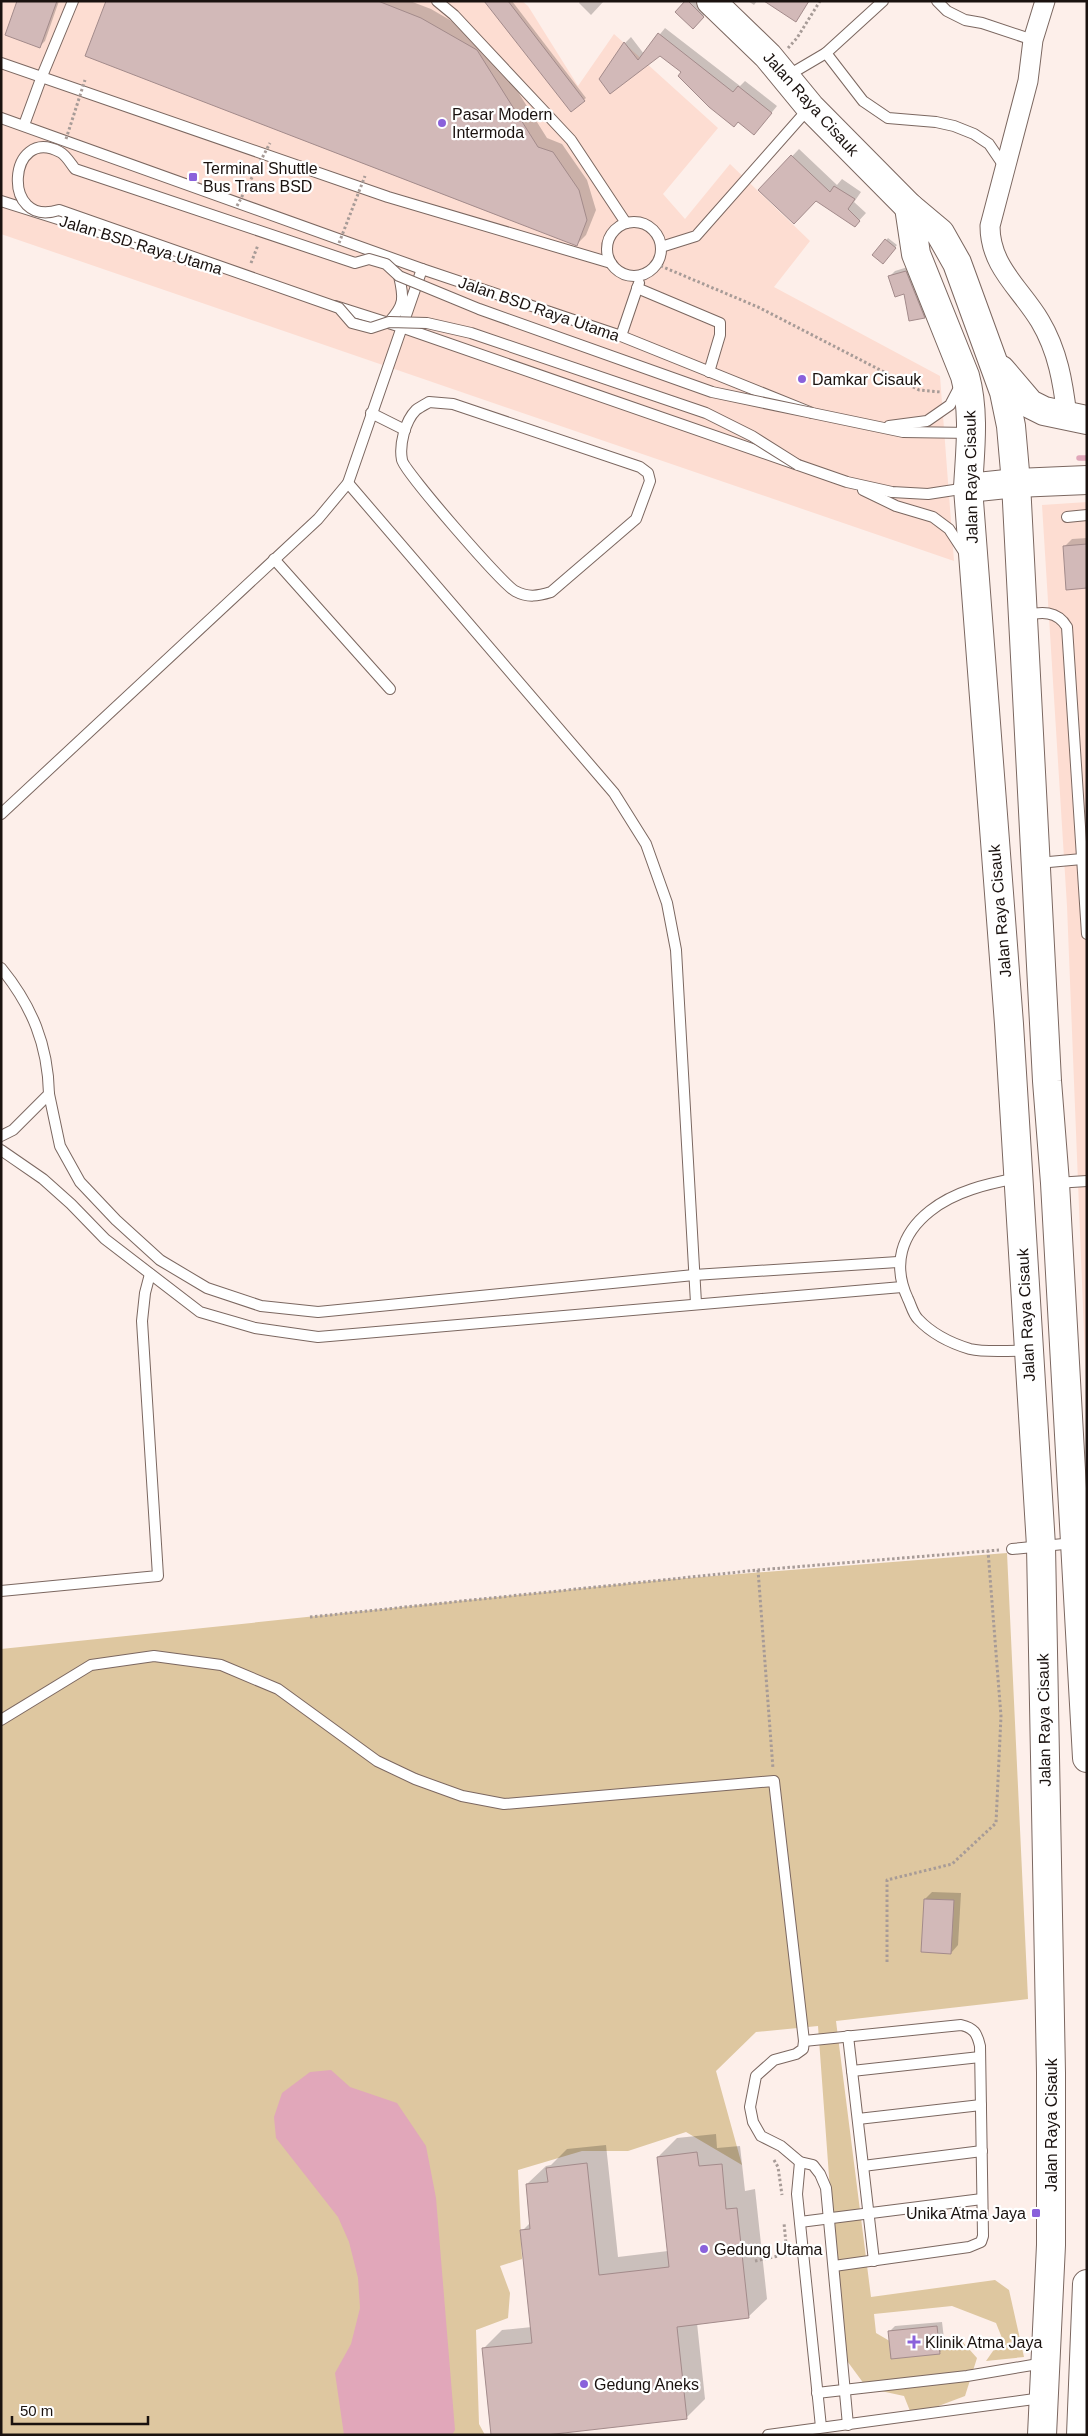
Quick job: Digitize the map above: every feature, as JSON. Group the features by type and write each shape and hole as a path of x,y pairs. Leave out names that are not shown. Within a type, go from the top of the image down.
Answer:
{"main road":[{"name":"Jalan Raya Cisauk","path":"711,1 779,71 810,107 909,207 940,233 953,255 1004,392 1011,426 1016,483 1047,1081 1078,1515 1075,1543 1085,1690 1087,1758"},
{"name":"Jalan Raya Cisauk","path":"909,207 916,254 960,385 970,394 971,433 968,488 972,564 1009,1024 1041,1546 1051,2073 1051,2245 1042,2435"},
{"path":"992,360 1030,404 1044,411 1080,419"},
{"name":"Jalan BSD Raya Utama","path":"971,433 1011,426 1080,419"},
{"name":"Jalan BSD Raya Utama","path":"968,488 1016,483 1087,480"},
{"path":"1081,2435 1087,2284"}],"street":[{"path":"1045,1 1033,40 1028,80 990,226 990,242 997,260 1041,322 1080,419"}],"lane":[{"path":"24,125 73,1"},
{"path":"437,1 454,15 571,140 626,223"},
{"path":"779,71 826,52 883,1"},
{"path":"937,1 947,11 965,20 982,23 1033,40"},
{"path":"826,52 863,101 888,118 936,122 954,126 974,134 989,144 1006,169"},
{"path":"1,63 388,197 611,263"},
{"path":"661,247 696,236 810,107"},
{"name":"Jalan BSD Raya Utama","path":"1,118 422,269 620,336 812,413 903,432 931,434 971,433"},
{"path":"798,465 752,436 706,413 471,333 427,322 389,322 371,328 352,323 339,308 59,210 44,214 30,211 18,202 12,188 13,170 20,159 32,150 47,147 61,152 75,169 355,263 369,259 386,264 399,276 479,309 712,392 812,413"},
{"name":"Jalan BSD Raya Utama","path":"1,201 400,327 846,482 892,492 928,494 968,488"},
{"path":"636,222 645,224 658,238 661,247 656,264 642,274 630,276 619,272 608,256 609,239 619,226 626,223 636,222"},
{"path":"1,814 318,518 348,483 400,327 422,269"},
{"path":"620,336 642,274"},
{"path":"389,322 400,311 404,296 399,276"},
{"path":"637,288 720,323 720,335 709,372"},
{"path":"878,427 927,421 950,405 960,385"},
{"path":"430,402 453,404 640,467 648,473 650,481 636,520 551,592 536,597 514,590 422,489 402,462 401,448 405,430 416,410 430,402"},
{"path":"371,413 405,430"},
{"path":"846,482 896,506 932,517 949,529 972,564"},
{"path":"348,483 614,793 646,844 667,903 676,950 696,1303"},
{"path":"1067,517 1087,515"},
{"path":"274,559 390,689"},
{"path":"1024,615 1050,613 1063,620 1067,627 1087,934"},
{"path":"1036,864 1082,859"},
{"path":"1,968 16,987 34,1018 48,1071 49,1094 60,1146 80,1182 116,1220 160,1260 207,1288 261,1306 318,1312 694,1275 898,1262"},
{"path":"1,1136 14,1130 49,1094"},
{"path":"1,1150 43,1179 71,1204 105,1239 200,1312 255,1328 318,1336 902,1287"},
{"path":"1019,1178 987,1184 952,1196 929,1212 907,1237 898,1262 902,1287 916,1318 940,1338 972,1349 1028,1350"},
{"path":"1055,1183 1087,1181"},
{"path":"1,1591 158,1576 142,1321 145,1293 150,1274"},
{"path":"1012,1549 1075,1543"},
{"path":"1,1720 91,1664 154,1656 221,1665 278,1689 377,1761 415,1779 462,1796 504,1804 774,1781 804,2040 803,2049 796,2054 774,2060 756,2076 750,2107 753,2122 761,2136 782,2146 800,2162 813,2165 820,2174 826,2188 848,2424"},
{"path":"804,2040 960,2025 970,2027 977,2034 982,2105 983,2236 978,2244 834,2266"},
{"path":"848,2036 874,2261"},
{"path":"852,2071 980,2057"},
{"path":"858,2119 982,2105"},
{"path":"863,2166 982,2151"},
{"path":"800,2162 797,2194 821,2427"},
{"path":"800,2222 982,2199"},
{"path":"817,2393 967,2376 1046,2362"},
{"path":"768,2435 1044,2397"}],"path":[{"path":"779,71 820,1"},
{"path":"64,145 85,80"},
{"path":"237,206 270,143"},
{"path":"339,244 365,176"},
{"path":"656,264 758,307 918,390 960,385"},
{"path":"310,1617 758,1570 1012,1549"},
{"path":"887,1962 887,1880 952,1864 996,1823 1002,1716 988,1550"},
{"path":"758,1570 774,1781"},
{"path":"770,2158 775,2161 778,2167 782,2201"},
{"path":"755,2261 787,2254 784,2219"}],"shaded area":[{"name":"Pasar Modern Intermoda","path":"1,1 522,1 528,6 578,86 614,34 718,128 663,194 685,219 730,164 810,241 774,287 940,376 954,561 1,234"},
{"path":"1087,502 1087,1408 1067,906 1042,505"},
{"path":"1007,1553 1028,1999 836,2021 871,2297 995,2280 1009,2290 1024,2357 986,2361 1002,2338 996,2323 952,2306 874,2314 876,2333 905,2350 961,2340 977,2358 965,2396 912,2416 904,2396 867,2388 842,2354 818,2026 756,2032 716,2071 742,2165 686,2132 628,2151 582,2151 518,2170 522,2259 500,2266 510,2293 508,2318 476,2330 479,2424 485,2435 1,2435 1,1649 662,1580"},
{"path":"331,2070 350,2087 397,2103 426,2146 436,2198 455,2430 452,2435 344,2435 335,2373 351,2344 360,2308 358,2278 349,2242 338,2217 276,2138 274,2117 282,2093 310,2072"}],"building":[{"path":"17,1 57,1 40,48 5,35"},
{"name":"Pasar Modern Intermoda","path":"106,1 378,1 421,18 477,50 538,147 553,152 579,190 587,220 577,246 85,56"},
{"path":"484,1 508,1 585,101 571,112"},
{"path":"685,1 688,1 704,17 693,29 675,12"},
{"path":"764,1 809,1 796,22"},
{"path":"658,33 733,92 738,86 772,113 754,135 738,122 734,127 709,107 678,76 681,72 660,56 610,94 599,79 624,42 638,60"},
{"path":"791,155 830,192 834,186 855,199 848,209 860,221 855,227 816,201 794,224 758,190"},
{"path":"885,239 896,248 883,264 872,255"},
{"path":"906,271 925,318 909,321 904,294 895,297 888,276"},
{"path":"1087,544 1087,588 1066,590 1063,546"},
{"path":"924,1899 954,1900 951,1954 921,1952"},
{"name":"Gedung Utama","path":"697,2152 699,2166 722,2164 726,2209 737,2208 749,2318 677,2327 687,2419 546,2435 491,2435 482,2348 532,2343 520,2230 530,2229 526,2184 548,2182 546,2168 587,2163 599,2275 669,2267 657,2157"},
{"name":"Klinik Atma Jaya","path":"937,2326 940,2354 891,2359 888,2331"}],"waterway":[{"path":"1079,458 1087,458"}],"place":[{"name":"Pasar Modern Intermoda","path":"442,123"},
{"name":"Terminal Shuttle Bus Trans BSD","path":"193,177"},
{"name":"Damkar Cisauk","path":"802,379"},
{"name":"Unika Atma Jaya","path":"1036,2213"},
{"name":"Gedung Utama","path":"704,2249"},
{"name":"Klinik Atma Jaya","path":"914,2342"},
{"name":"Gedung Aneks","path":"584,2384"}]}
